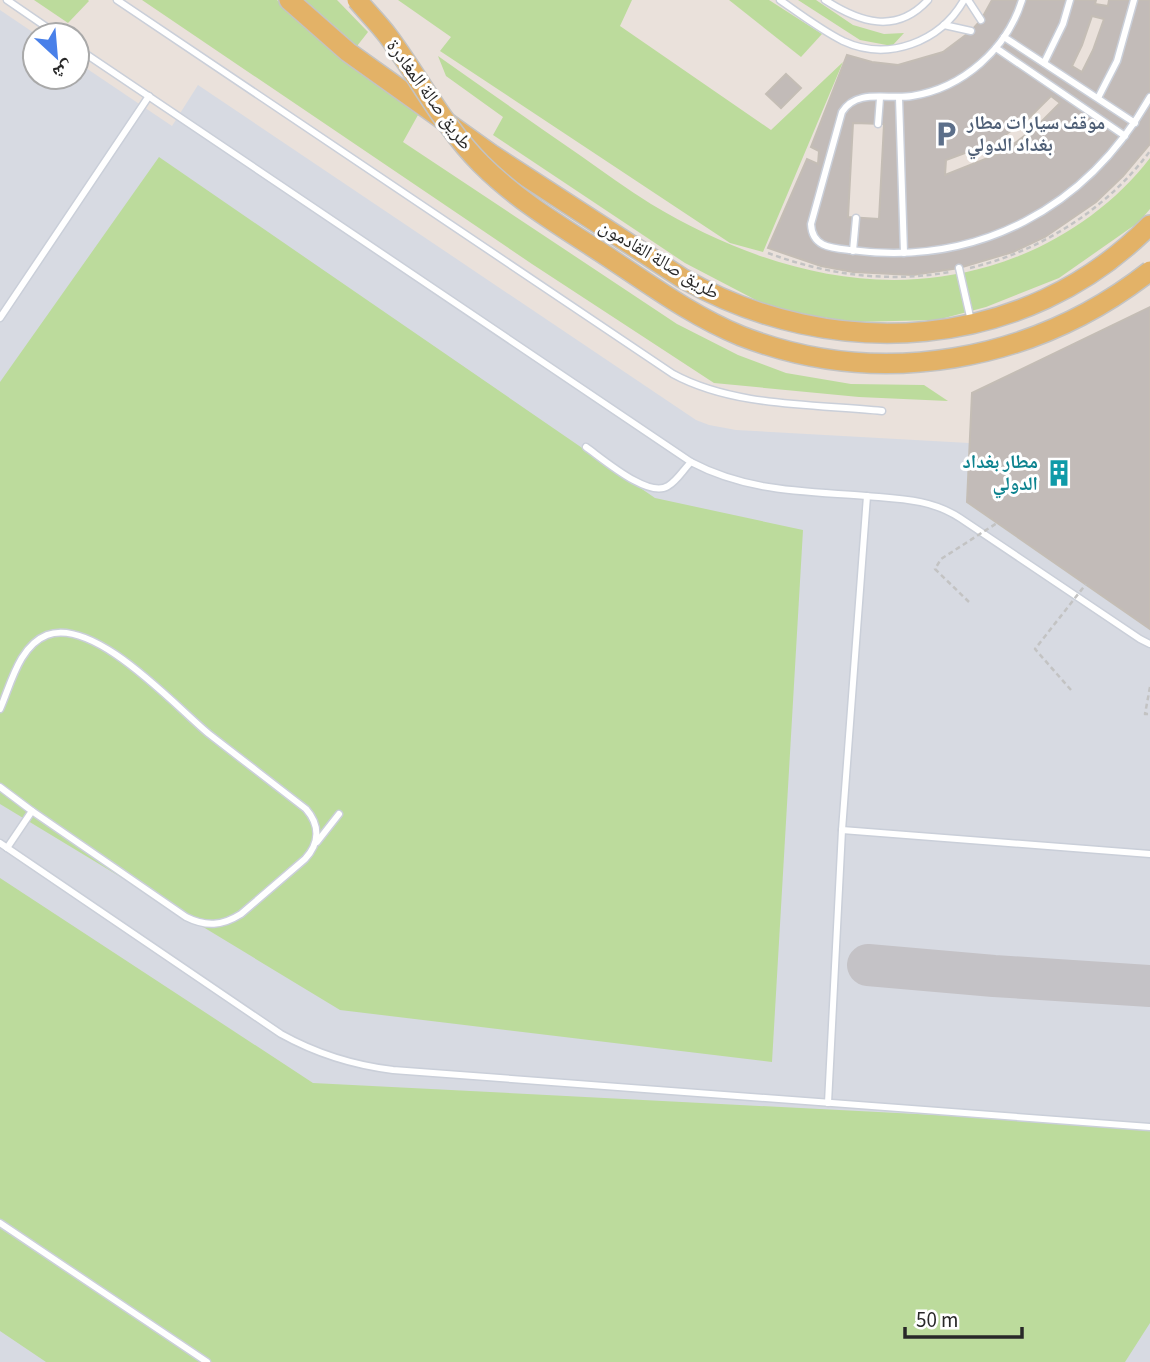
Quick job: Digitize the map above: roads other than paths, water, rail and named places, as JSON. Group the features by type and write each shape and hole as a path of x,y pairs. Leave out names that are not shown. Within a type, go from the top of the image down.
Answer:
{"main road":[{"name":"طريق صالة القادمون","path":"289,0 348,52 491,154 709,293 772,318 838,331 906,334 972,324 1026,307 1077,282 1123,249 1150,225"},
{"name":"طريق صالة المغادرة","path":"357,0 387,36 459,140 502,183 528,204 668,297 705,319 761,342 821,358 861,363 903,364 974,355 1011,346 1076,320 1104,304 1150,271"}],"lane":[{"path":"7,0 38,21"},
{"path":"117,0 673,374 699,387 727,395 882,411"},
{"path":"780,0 845,42 874,49 905,47 926,38 944,25 966,0 981,20"},
{"path":"825,0 853,17 878,22 903,18 915,12 928,0"},
{"path":"1022,0 996,48 977,67 948,85 932,92 899,98 863,96 847,104 842,112 811,224 815,239 821,244 853,251 929,252 979,241 1026,222 1087,178 1125,136 1150,97"},
{"path":"1044,63 1063,24 1070,0"},
{"path":"1098,99 1117,61 1134,0"},
{"path":"944,25 971,32"},
{"path":"1004,37 1135,123"},
{"path":"996,48 1125,136"},
{"path":"91,57 691,462 723,478 755,486 915,500 950,512 1140,639 1150,643"},
{"path":"0,318 149,96"},
{"path":"878,124 880,98"},
{"path":"899,98 904,253"},
{"path":"853,251 856,218"},
{"path":"959,268 972,324"},
{"path":"586,447 643,486 655,490 668,487 691,462"},
{"path":"828,1102 842,830 867,496"},
{"path":"0,709 21,659 32,644 58,632 78,634 144,675 210,734 306,809 316,825 315,844"},
{"path":"0,787 186,917 208,925 231,920 241,914 305,859 339,814"},
{"path":"32,811 3,845 281,1034 335,1058 393,1070 1150,1127"},
{"path":"842,830 1150,854"},
{"path":"0,1223 207,1362"}],"place":[{"name":"موقف سيارات مطار بغداد الدولي","path":"946,134"},
{"name":"مطار بغداد الدولي","path":"1059,473"}]}
